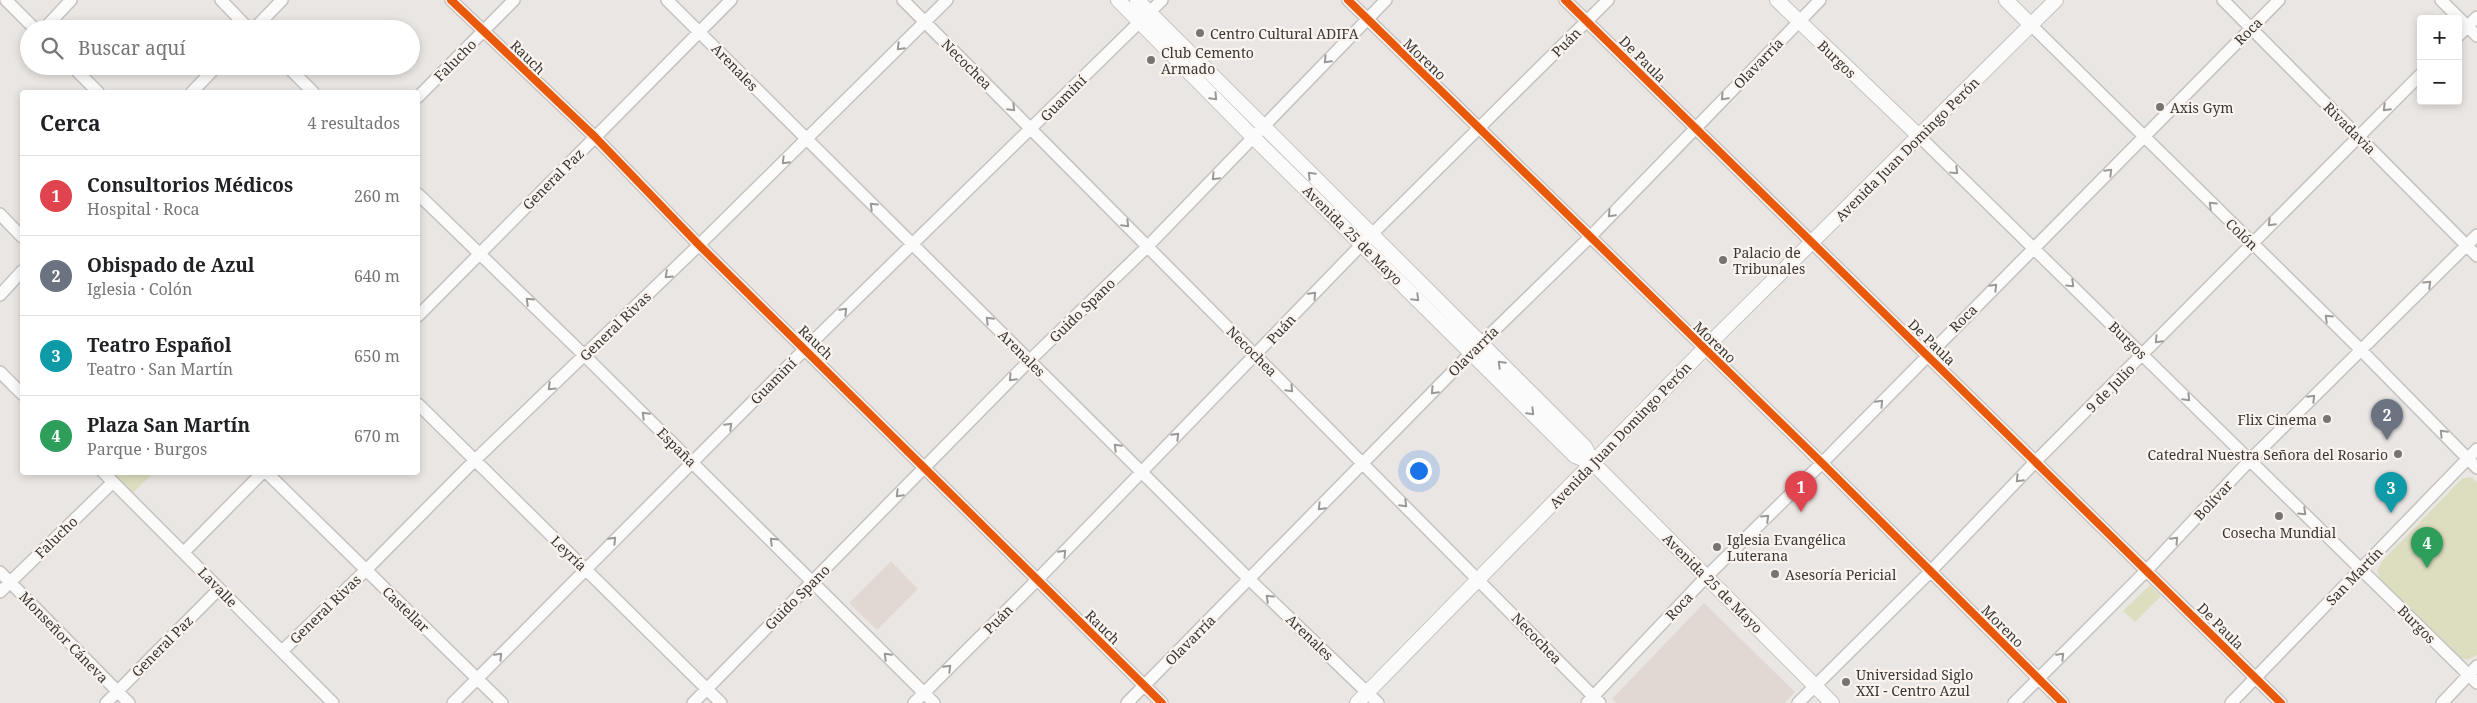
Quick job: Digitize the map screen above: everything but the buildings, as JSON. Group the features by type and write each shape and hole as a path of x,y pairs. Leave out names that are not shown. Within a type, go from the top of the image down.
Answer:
{"main road":[{"name":"Avenida 25 de Mayo","path":"1118,0 1145,17 1476,348 1585,447 1593,463 1832,703"},
{"name":"Avenida 25 de Mayo","path":"1137,0 1145,17"},
{"name":"Burgos","path":"1777,0 1920,137"},
{"name":"Colón","path":"2006,0 2031,25"},
{"name":"Avenida Juan Domingo Perón","path":"1357,703 1704,349 1920,137 2056,0"}],"street":[{"path":"6,0 26,20"},
{"path":"52,20 71,0"},
{"path":"221,0 240,20"},
{"path":"263,20 282,0"},
{"name":"Rauch","path":"451,0 594,137 699,246 926,467 1162,703"},
{"name":"Falucho","path":"420,95 514,0"},
{"name":"Arenales","path":"668,0 806,140 1250,580 1378,703"},
{"name":"General Paz","path":"420,314 731,0"},
{"name":"Necochea","path":"902,0 1032,128 1479,579 1593,701"},
{"name":"General Rivas","path":"282,651 366,570 474,461 699,246 947,0"},
{"name":"Guaminí","path":"453,703 585,568 1162,0"},
{"name":"Moreno","path":"1348,0 1822,463 2063,703"},
{"name":"Guido Spano","path":"693,703 1030,360 1148,246 1386,0"},
{"name":"De Paula","path":"1565,0 2281,703"},
{"name":"Puán","path":"914,703 1257,355 1366,239 1608,0"},
{"name":"Olavarría","path":"1127,703 1476,348 1590,237 1820,0"},
{"name":"Rivadavia","path":"2223,0 2477,256"},
{"name":"Roca","path":"1593,701 1706,577 1822,463 1927,354 2279,0"},
{"path":"2441,0 2477,36"},
{"path":"2462,32 2477,17"},
{"name":"Colón","path":"2031,25 2143,138 2361,350 2477,468"},
{"path":"81,75 96,90"},
{"path":"194,90 209,75"},
{"path":"296,75 311,90"},
{"name":"9 de Julio","path":"1798,703 1930,572 2036,461 2144,355 2251,243 2417,78"},
{"name":"Burgos","path":"1920,137 2477,683"},
{"name":"España","path":"420,196 814,581 934,703"},
{"path":"0,214 20,235"},
{"name":"Bolívar","path":"2014,703 2147,570 2250,460 2477,235"},
{"path":"0,295 20,273"},
{"path":"2,377 20,392"},
{"name":"Leyría","path":"420,406 721,703"},
{"name":"San Martín","path":"2231,703 2477,449"},
{"name":"Lavalle","path":"106,475 282,651 325,700"},
{"path":"184,552 262,475"},
{"name":"Castellar","path":"268,475 502,703"},
{"name":"Falucho","path":"0,592 112,482"},
{"name":"Monseñor Cáneva","path":"0,572 129,703"},
{"name":"General Paz","path":"106,703 219,589"},
{"path":"2442,703 2477,666"}],"shaded area":[{"path":"891,561 918,589 877,630 849,603"},
{"path":"1704,603 1795,692 1785,703 1616,703 1612,699"}],"green space":[{"path":"113,475 151,475 132,494"},
{"path":"2471,477 2477,482 2477,655 2467,660 2461,658 2381,580 2377,571 2382,561 2463,478"},
{"path":"2150,585 2161,596 2135,622 2123,611"}],"cycle path":[{"path":"451,0 595,137 699,245 1162,703"},
{"path":"1348,0 1822,463 2063,703"},
{"path":"1565,0 2281,703"}],"place":[{"name":"Centro Cultural ADIFA","path":"1200,33"},
{"name":"Club Cemento Armado","path":"1151,60"},
{"name":"Axis Gym","path":"2160,107"},
{"name":"Palacio de Tribunales","path":"1723,260"},
{"name":"Flix Cinema","path":"2327,419"},
{"name":"Obispado de Azul","path":"2387,440"},
{"name":"Catedral Nuestra Señora del Rosario","path":"2398,454"},
{"name":"Consultorios Médicos","path":"1801,512"},
{"name":"Teatro Español","path":"2391,513"},
{"name":"Cosecha Mundial","path":"2279,516"},
{"name":"Iglesia Evangélica Luterana","path":"1717,547"},
{"name":"Plaza San Martín","path":"2427,568"},
{"name":"Asesoría Pericial","path":"1775,574"},
{"name":"Universidad Siglo XXI - Centro Azul","path":"1846,682"}]}
